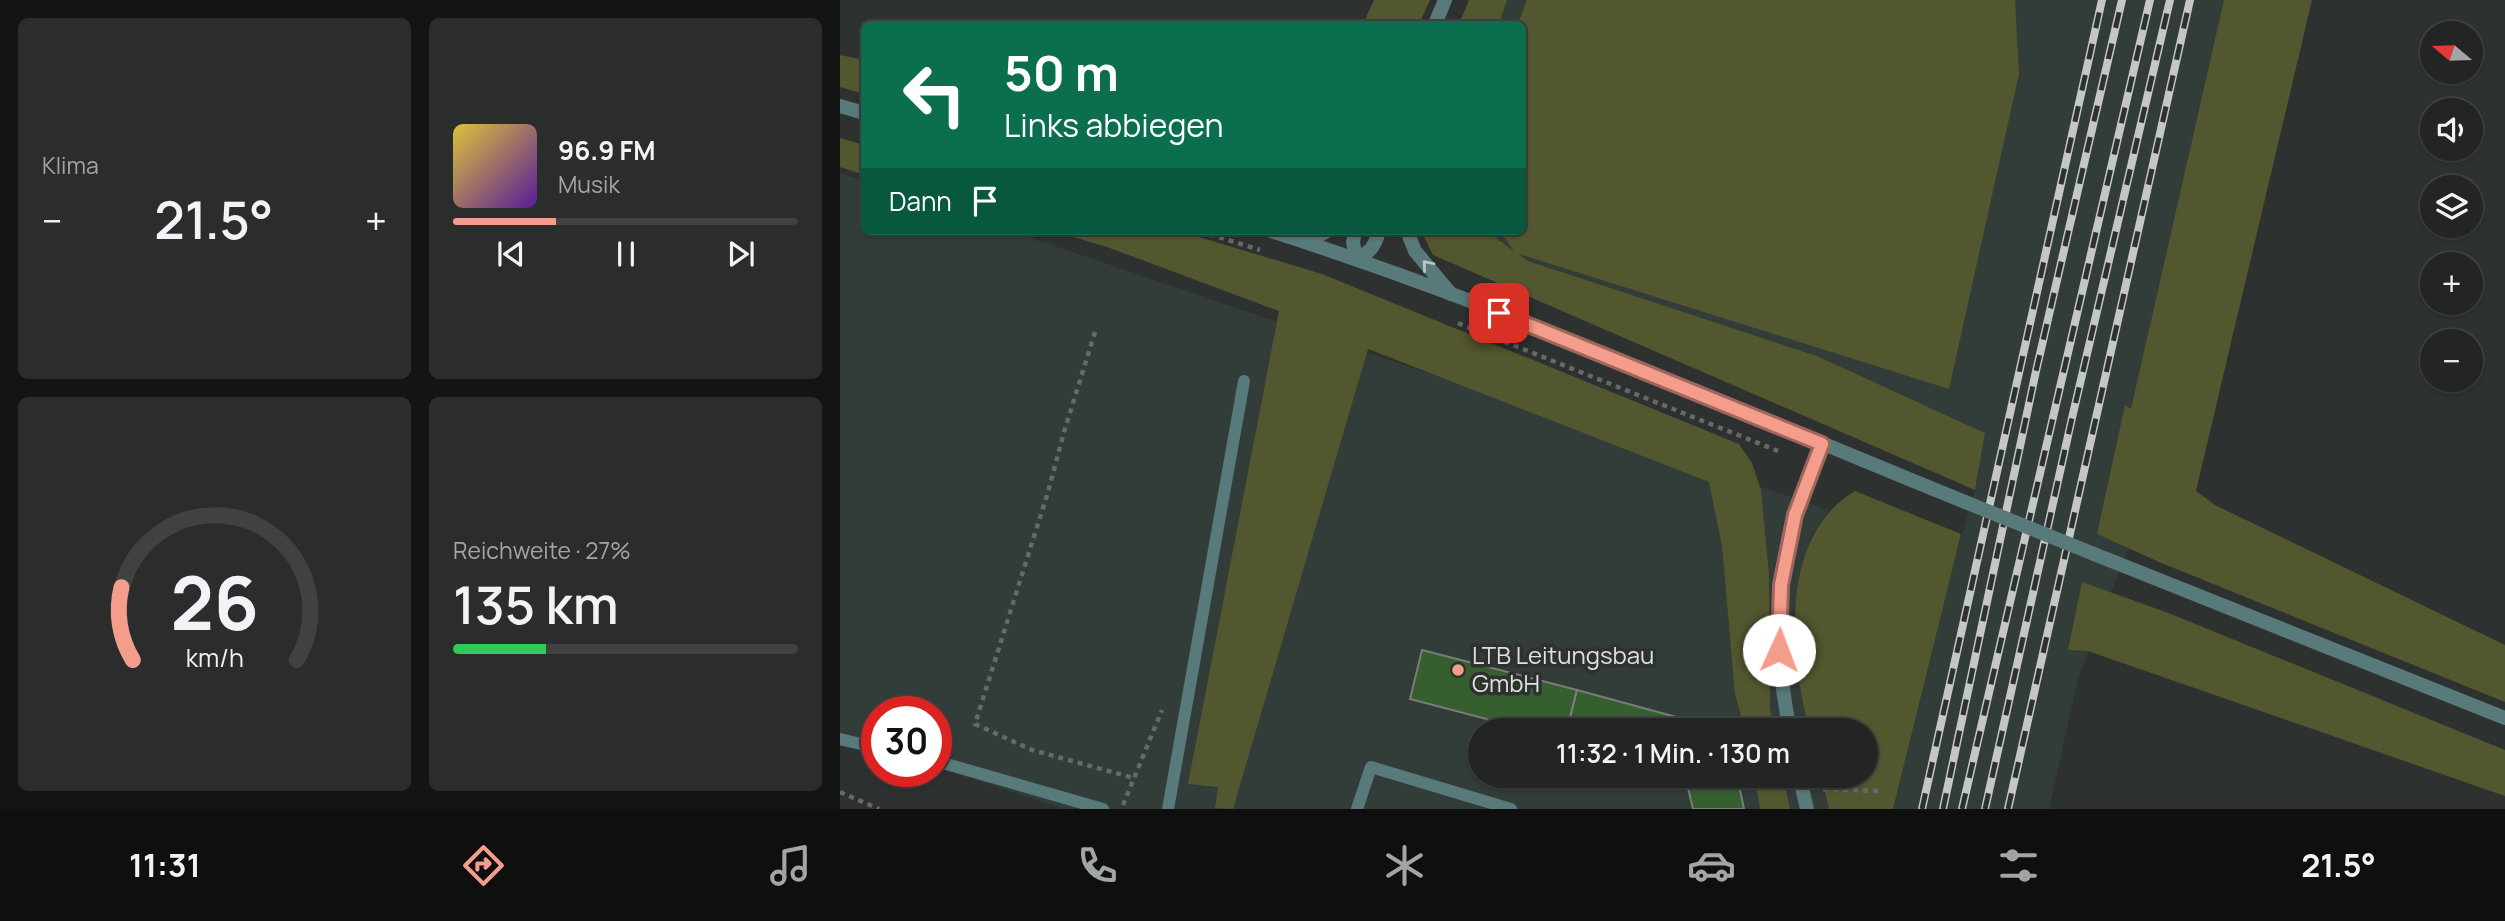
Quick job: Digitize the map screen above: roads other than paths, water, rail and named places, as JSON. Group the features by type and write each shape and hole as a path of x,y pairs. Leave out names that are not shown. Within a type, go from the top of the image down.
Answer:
{"street":[{"path":"1436,21 1445,0"},
{"path":"840,106 861,112"},
{"path":"1284,235 1356,259 1595,351 2505,718"},
{"path":"1306,242 1319,235"},
{"path":"1354,235 1356,259"},
{"path":"1356,259 1369,253 1375,246 1378,235"},
{"path":"1409,235 1415,251 1452,295"},
{"path":"1788,718 1779,650 1781,585 1795,515 1822,444"},
{"path":"1802,788 1807,809"}],"lane":[{"path":"1168,809 1244,381"},
{"path":"840,739 861,744"},
{"path":"952,766 1103,809"},
{"path":"1357,809 1371,767 1511,809"}],"railway":[{"path":"1922,809 2102,0"},
{"path":"1943,809 2036,371 2122,0"},
{"path":"1962,809 2150,0"},
{"path":"1985,809 2072,418 2170,0"},
{"path":"2008,809 2190,0"}],"place":[{"name":"LTB Leitungsbau GmbH","path":"1458,670"}]}
